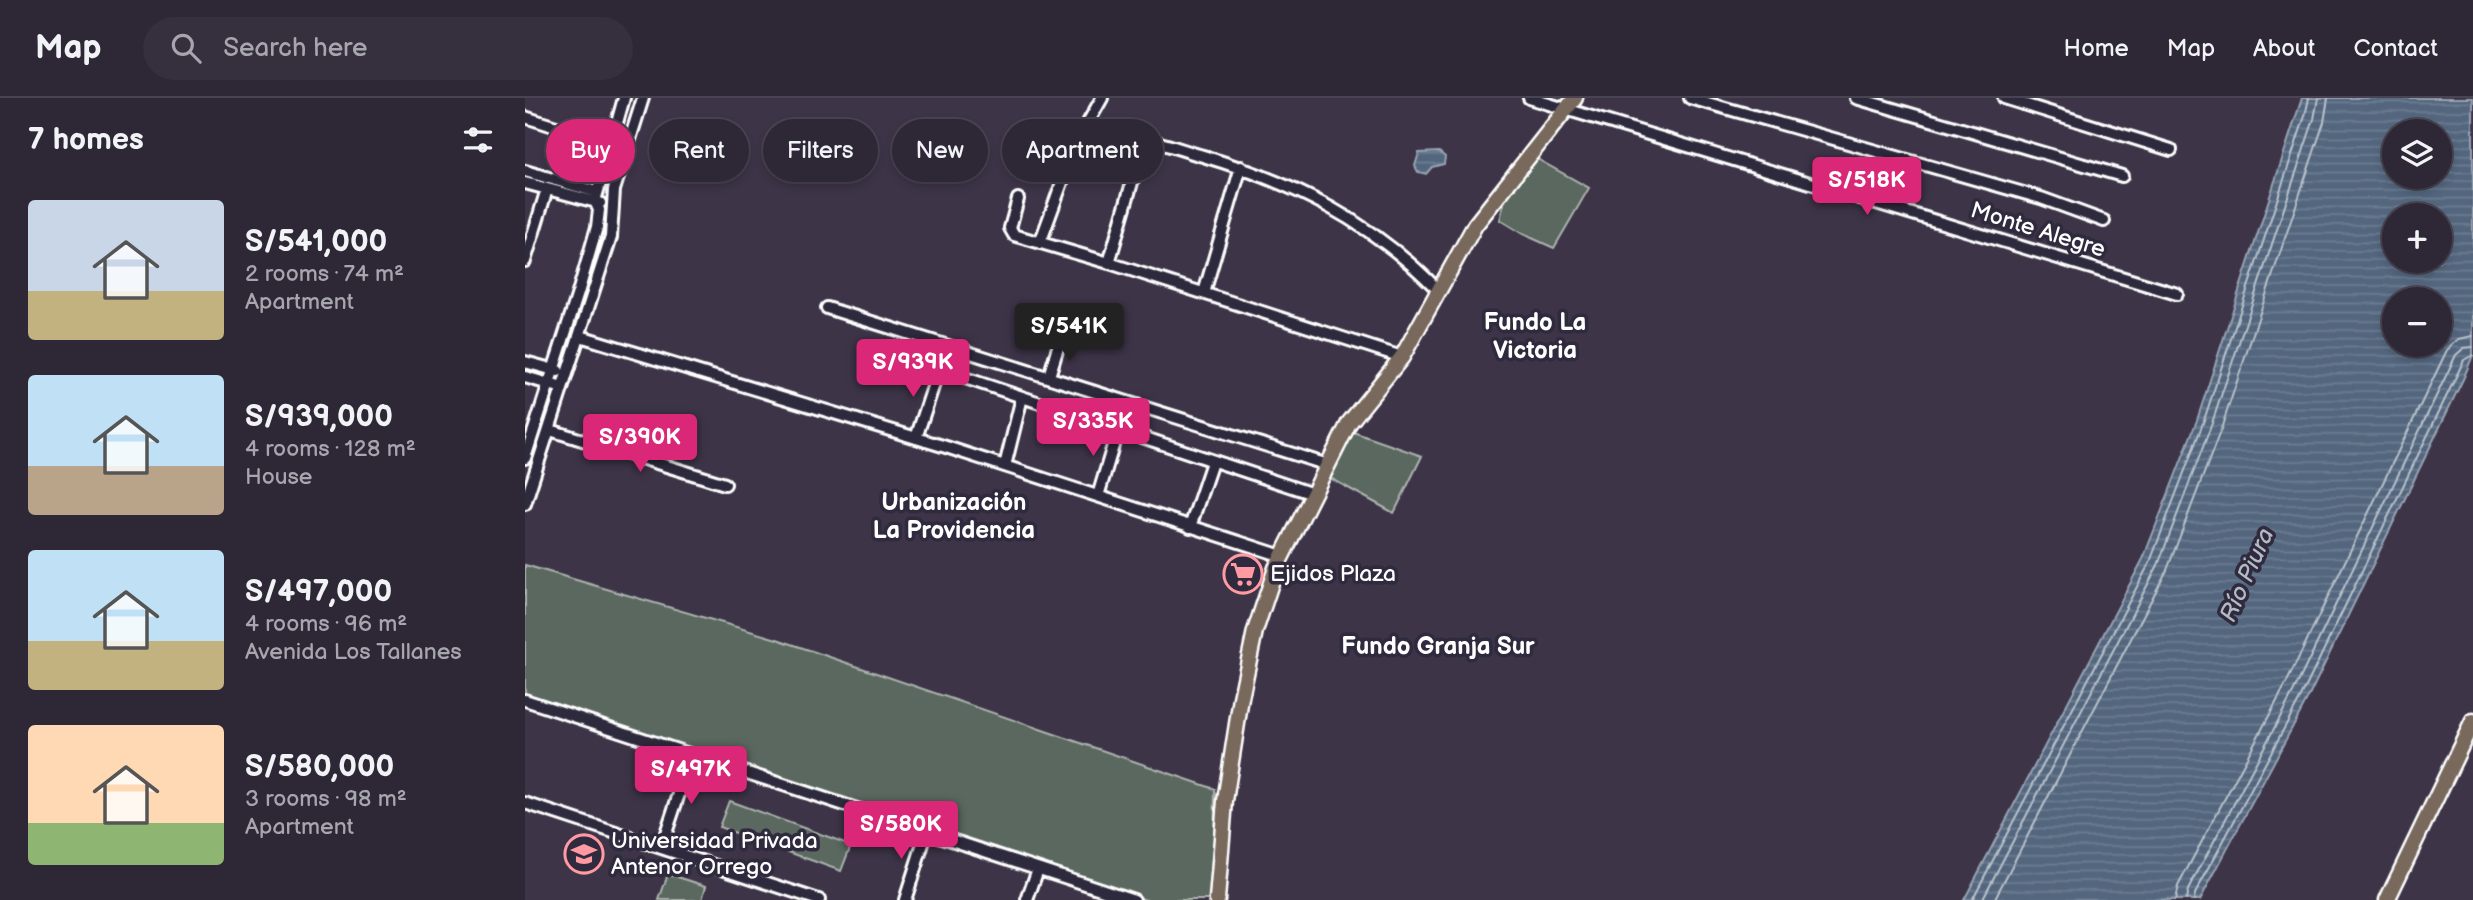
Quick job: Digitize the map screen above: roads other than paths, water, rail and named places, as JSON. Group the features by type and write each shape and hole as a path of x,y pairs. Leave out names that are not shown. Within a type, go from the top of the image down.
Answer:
{"main road":[{"path":"1217,900 1225,801 1241,698 1255,631 1282,556 1349,423 1402,357 1475,225 1570,103"},
{"path":"2387,900 2473,722"}],"street":[{"path":"525,504 611,237 614,190 642,101 623,98 614,119"},
{"path":"1040,243 1076,144 1102,98"},
{"name":"Monte Alegre","path":"1529,98 1570,103 2177,294"},
{"path":"1690,98 2041,198 2103,221"},
{"path":"1856,98 2122,176"},
{"path":"2004,98 2171,150"},
{"path":"525,117 546,124"},
{"path":"1109,263 1144,142 1151,141 1241,167 1299,191 1394,248 1437,290"},
{"path":"1204,293 1241,167"},
{"path":"525,171 582,189 613,207"},
{"path":"525,458 597,227 598,182"},
{"path":"525,183 596,197"},
{"path":"525,261 547,189"},
{"path":"1018,199 1011,232 1402,357"},
{"path":"827,308 1328,465"},
{"path":"580,336 916,438 1282,556"},
{"path":"1049,376 1060,341"},
{"path":"881,350 1313,494"},
{"path":"525,362 568,374"},
{"path":"916,438 939,369"},
{"path":"525,377 563,388"},
{"path":"1005,466 1022,397"},
{"path":"1098,496 1118,429"},
{"path":"549,430 725,484"},
{"path":"527,445 543,449"},
{"path":"1190,527 1212,462"},
{"path":"525,700 1134,900"},
{"path":"661,848 692,755"},
{"path":"525,803 819,900"},
{"path":"905,900 927,831"},
{"path":"1027,900 1038,869"}],"water":[{"name":"Río Piura","path":"2302,98 2473,98 2473,355 2308,698 2200,900 1964,900 2143,559 2197,420"},
{"path":"1439,152 1445,157 1444,164 1432,167 1426,174 1418,172 1415,166 1419,153"}],"place":[{"name":"Ejidos Plaza","path":"1243,574"},
{"name":"Universidad Privada Antenor Orrego","path":"584,854"}],"district":[{"name":"Fundo La Victoria","path":"1535,336"},
{"name":"Urbanización La Providencia","path":"954,516"},
{"name":"Fundo Granja Sur","path":"1438,646"}]}
